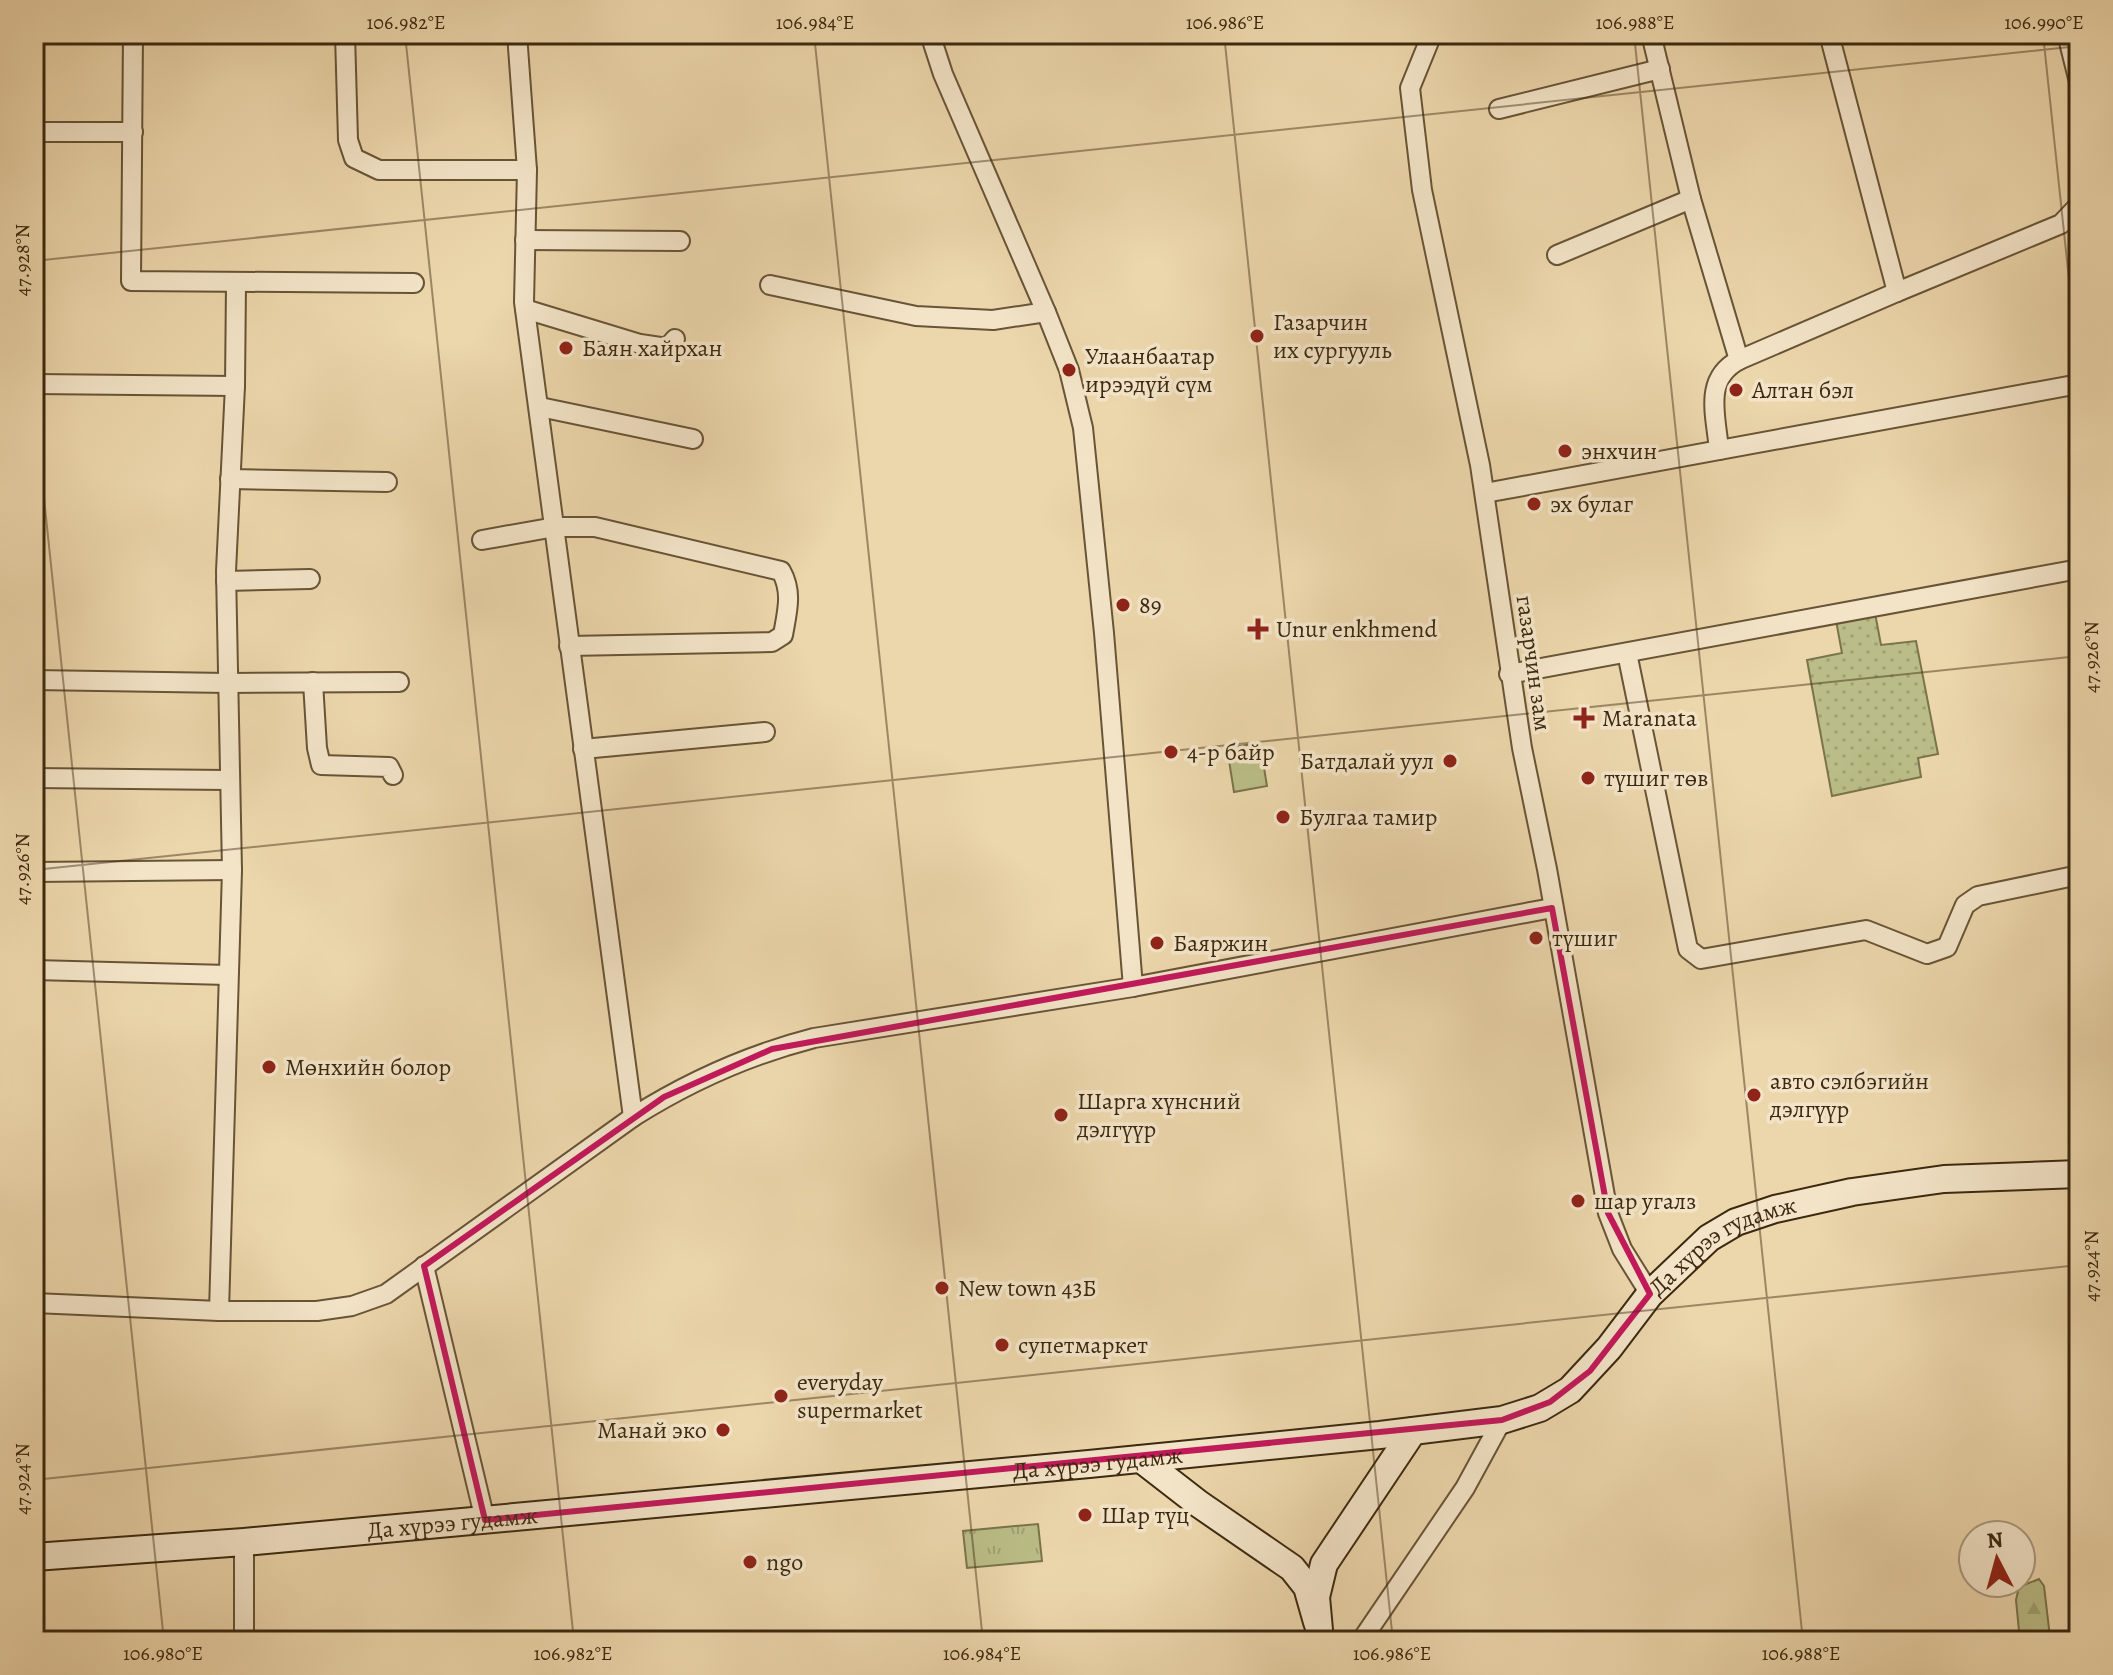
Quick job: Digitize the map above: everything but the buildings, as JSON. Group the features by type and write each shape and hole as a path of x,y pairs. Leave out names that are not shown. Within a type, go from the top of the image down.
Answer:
{"main road":[{"name":"Да хүрээ гудамж","path":"34,1557 244,1542 1141,1459 1502,1420 1540,1408 1570,1390 1609,1348 1650,1294 1709,1238 1736,1222 1775,1209 1852,1192 1944,1179 2079,1174"},
{"path":"1318,1631 1317,1586 1324,1564 1413,1431"},
{"path":"1141,1459 1199,1504 1292,1568 1307,1587 1318,1631"}],"street":[{"path":"133,34 131,281 414,283"},
{"path":"345,34 348,140 354,158 379,170 527,170"},
{"path":"517,34 527,170 525,309 633,1117"},
{"path":"930,34 943,74 1069,370 1083,428 1104,633 1133,987"},
{"name":"газарчин зам","path":"1432,34 1410,88 1422,190 1485,493 1509,674 1608,1213 1622,1249 1650,1294"},
{"path":"1651,34 1691,199 1739,360"},
{"path":"1829,34 1897,292"},
{"path":"2067,34 2079,82"},
{"path":"1499,109 1660,69"},
{"path":"34,132 133,132"},
{"path":"1557,255 1691,199"},
{"path":"1719,450 1716,382 1725,368 2061,224 2079,205"},
{"path":"525,240 680,241"},
{"path":"219,1311 232,870 226,581 235,386 236,283"},
{"path":"770,285 916,316 993,320 1046,312"},
{"path":"525,309 640,344 667,348 675,339"},
{"path":"34,384 235,386"},
{"path":"1485,493 2079,384"},
{"path":"540,407 693,439"},
{"path":"230,479 387,482"},
{"path":"482,540 555,527 595,527 781,571 788,584 789,600 783,635 772,642 569,646"},
{"path":"1509,674 2079,569"},
{"path":"226,581 310,579"},
{"path":"1627,653 1688,949 1701,959 1866,930 1927,954 1947,947 1965,905 1978,896 2079,875"},
{"path":"34,680 399,682"},
{"path":"313,682 321,765 389,767 393,775"},
{"path":"583,749 765,732"},
{"path":"34,778 228,780"},
{"path":"34,872 232,870"},
{"path":"34,1303 219,1311 317,1311 352,1306 386,1294 633,1117 697,1080 759,1054 800,1042 927,1018 1017,1007 1133,987 1552,908"},
{"path":"34,970 228,975"},
{"path":"424,1266 485,1520"},
{"path":"1361,1641 1465,1488 1502,1420"},
{"path":"244,1542 244,1641"}],"highlighted area":[{"path":"1552,908 1608,1213 1650,1294 1590,1371 1550,1402 1502,1420 485,1520 424,1266 664,1097 772,1049"}],"green space":[{"path":"1874,608 1881,645 1916,641 1938,754 1918,758 1921,777 1832,796 1807,660 1842,653 1835,615"},
{"path":"1260,743 1267,786 1234,792 1227,748"},
{"path":"1038,1524 1042,1561 967,1568 963,1531"},
{"path":"2037,1580 2044,1586 2050,1637 2078,1637 2078,1641 2020,1641 2016,1599 2037,1599"}],"place":[{"name":"Газарчин их сургууль","path":"1257,336"},
{"name":"Баян хайрхан","path":"566,348"},
{"name":"Улаанбаатар ирээдүй сүм","path":"1069,370"},
{"name":"Алтан бэл","path":"1736,390"},
{"name":"энхчин","path":"1565,451"},
{"name":"эх булаг","path":"1534,504"},
{"name":"89","path":"1123,605"},
{"name":"Unur enkhmend","path":"1258,629"},
{"name":"Maranata","path":"1584,718"},
{"name":"4-р байр","path":"1171,752"},
{"name":"Батдалай уул","path":"1450,761"},
{"name":"түшиг төв","path":"1588,778"},
{"name":"Булгаа тамир","path":"1283,817"},
{"name":"түшиг","path":"1536,938"},
{"name":"Баяржин","path":"1157,943"},
{"name":"Мөнхийн болор","path":"269,1067"},
{"name":"авто сэлбэгийн дэлгүүр","path":"1754,1095"},
{"name":"Шарга хүнсний дэлгүүр","path":"1061,1115"},
{"name":"шар угалз","path":"1578,1201"},
{"name":"New town 43Б","path":"942,1288"},
{"name":"супетмаркет","path":"1002,1345"},
{"name":"everyday supermarket","path":"781,1396"},
{"name":"Манай эко","path":"723,1430"},
{"name":"Шар түц","path":"1085,1515"},
{"name":"ngo","path":"750,1562"}]}
